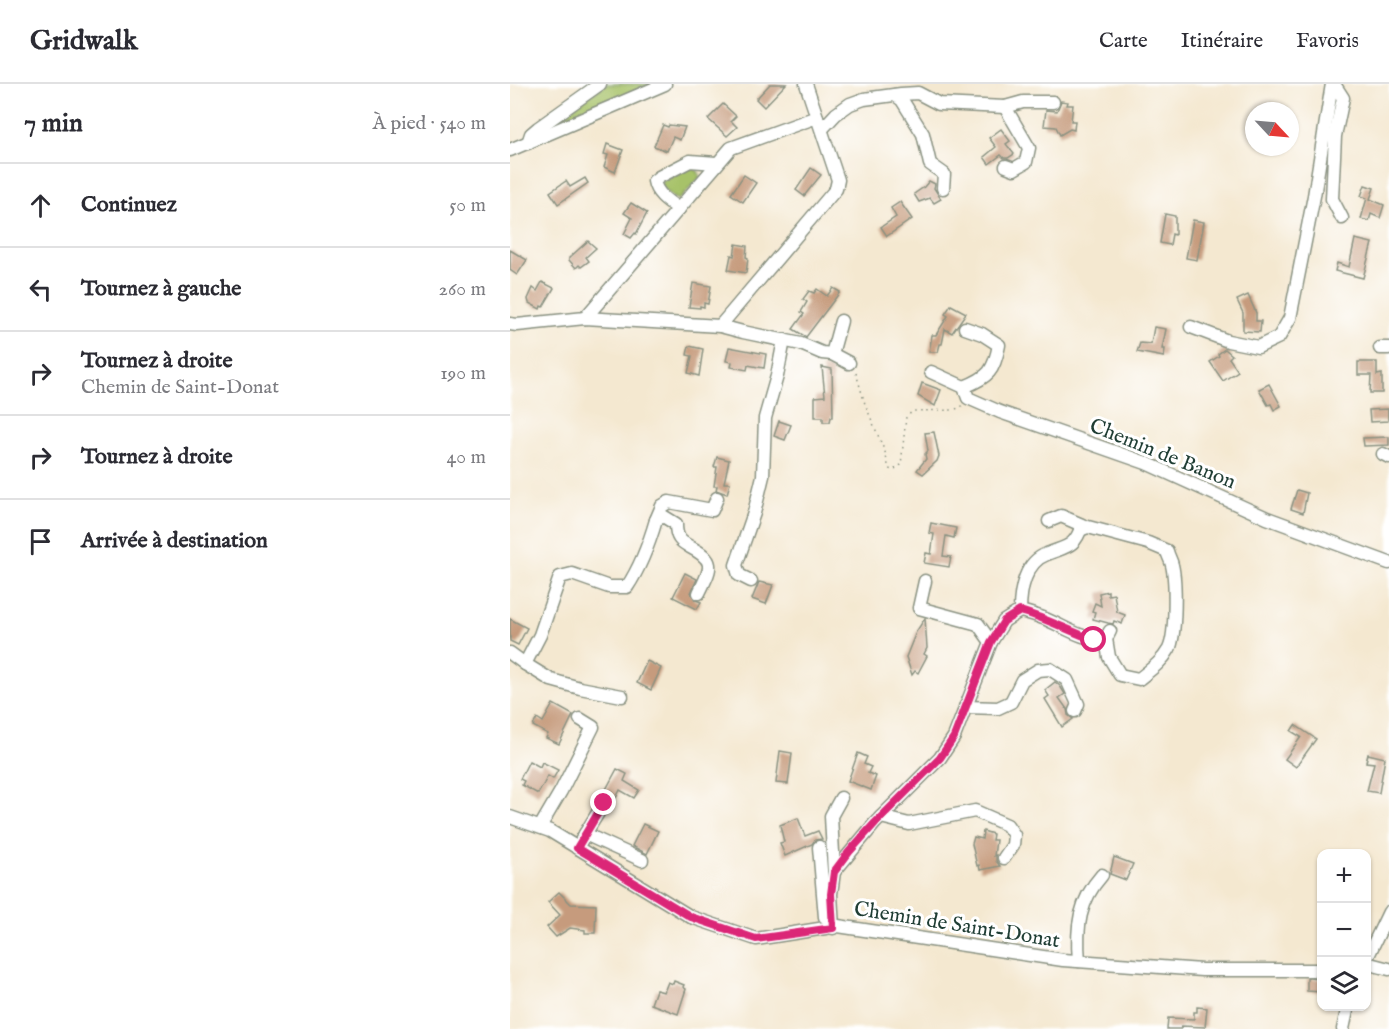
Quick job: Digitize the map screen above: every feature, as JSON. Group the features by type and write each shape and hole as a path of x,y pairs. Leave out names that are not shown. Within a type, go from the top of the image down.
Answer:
{"street":[{"path":"528,143 531,134 538,128 600,84"},
{"path":"510,150 665,84"},
{"path":"720,326 837,189 838,180 806,84"},
{"path":"1333,84 1343,98 1335,136 1332,199 1342,219"},
{"path":"1191,327 1228,341 1258,347 1279,336 1290,318 1333,84"},
{"path":"822,129 836,114 850,104 864,99 895,95 918,93 939,104 1005,107 1023,102 1053,102"},
{"path":"895,95 902,100 923,135 930,164 944,174 943,188"},
{"path":"1005,107 1029,148 1026,162 1014,169 1006,166"},
{"path":"585,318 731,147 816,117"},
{"path":"679,209 661,195 655,186 654,182 658,177 690,161 716,164"},
{"path":"510,324 585,318 720,326 743,333 801,344 822,353 832,354 849,363"},
{"path":"832,354 841,321"},
{"path":"964,328 982,334 999,345 995,363 982,380 964,387"},
{"path":"751,581 739,575 736,565 754,513 762,476 765,418 784,340"},
{"path":"931,372 964,387 968,398 972,400"},
{"name":"Chemin de Banon","path":"972,400 1146,463 1267,518 1389,563"},
{"path":"525,664 540,635 560,577 572,574 609,587 627,587 647,550 662,506 669,502 712,510 717,498"},
{"path":"656,520 663,516 675,524 679,538 705,555 710,562 708,576 699,593"},
{"path":"1020,611 1020,594 1035,561 1045,554 1067,548 1076,541 1082,525 1061,516 1049,521"},
{"path":"834,872 881,817 940,758 954,737 991,642 1004,621 1020,611 1042,617 1094,640 1108,635 1109,657 1120,675 1139,679 1158,665 1170,648 1174,623 1172,565 1167,552 1148,543 1088,527 1080,530"},
{"path":"926,581 919,608 978,624 991,642"},
{"path":"510,653 551,680 622,696"},
{"path":"965,707 998,708 1011,702 1022,680 1038,670 1050,669 1067,680 1078,704 1075,711"},
{"path":"540,827 593,728 580,719"},
{"path":"833,928 831,894 834,872 831,816 841,798"},
{"path":"577,848 604,803"},
{"path":"881,817 909,824 975,812 1007,825 1014,835 1013,845 1004,858"},
{"name":"Chemin de Saint-Donat","path":"510,816 550,831 691,917 756,939 838,926 1078,961 1202,970 1317,970"},
{"path":"585,834 642,860"},
{"path":"819,847 823,915 833,928"},
{"path":"1078,961 1077,929 1083,907 1102,875"},
{"path":"1368,957 1389,912"},
{"path":"1371,964 1389,969"},
{"path":"1343,1029 1347,1011"}],"path":[{"path":"849,363 857,375 865,404 882,443 887,467 892,470 901,465 903,460 906,417 909,414 914,411 954,410 972,400"}],"green space":[{"path":"606,84 652,84 535,134"},
{"path":"690,167 697,170 700,178 679,200 673,198 661,187 661,181"}],"building":[{"path":"770,84 786,84 764,107 756,99"},
{"path":"1061,101 1068,102 1067,105 1073,105 1071,121 1075,121 1074,130 1070,129 1060,135 1056,127 1044,126 1046,110 1057,111"},
{"path":"723,104 736,116 731,121 737,127 727,136 708,119"},
{"path":"663,125 685,127 680,140 673,137 667,151 654,146"},
{"path":"1001,129 1010,141 1006,144 1014,154 1008,158 1001,155 989,164 984,157 996,147 989,138"},
{"path":"607,144 623,150 615,172 604,167 608,155 604,154"},
{"path":"811,168 821,175 804,196 796,190"},
{"path":"744,175 756,183 743,202 731,194"},
{"path":"585,178 588,183 558,204 550,192 566,181 570,187"},
{"path":"929,181 935,184 934,188 941,199 934,203 930,198 919,202 914,194"},
{"path":"1365,185 1374,188 1370,199 1384,205 1380,218 1371,214 1369,221 1361,219 1367,198 1361,196"},
{"path":"900,202 912,219 887,236 881,227 896,217 891,208"},
{"path":"631,203 647,213 636,234 631,238 624,234 632,218 624,213"},
{"path":"1165,214 1175,216 1175,235 1172,234 1170,245 1160,243"},
{"path":"1193,220 1204,222 1197,260 1186,258"},
{"path":"1355,239 1372,243 1363,278 1335,271 1337,263 1349,267"},
{"path":"588,241 596,248 586,257 589,261 576,268 569,258"},
{"path":"736,244 747,246 746,273 728,270"},
{"path":"510,250 527,260 517,275 510,270"},
{"path":"542,282 554,288 540,309 529,303 528,299 533,288 537,291"},
{"path":"693,283 711,286 708,304 704,303 704,307 689,307"},
{"path":"833,288 840,292 806,337 793,329 804,314 801,312 807,302 803,299 809,291 814,293 817,289 827,296"},
{"path":"1248,295 1256,313 1256,321 1261,321 1260,332 1243,331 1243,313 1237,300"},
{"path":"951,305 966,313 952,333 945,329 938,352 929,352 932,335 936,335 948,316 945,314"},
{"path":"1154,327 1166,329 1162,349 1165,349 1164,357 1137,352 1140,343 1151,344"},
{"path":"689,346 703,349 699,376 688,373 692,356 687,355"},
{"path":"729,347 766,354 764,368 748,365 747,370 731,367 732,362 726,361"},
{"path":"1225,349 1232,355 1229,358 1238,371 1223,381 1210,362"},
{"path":"1358,362 1377,362 1377,375 1382,374 1382,393 1370,393 1371,375 1358,375"},
{"path":"822,367 832,369 833,417 830,422 823,422 823,417 815,417 815,397 825,396"},
{"path":"922,383 941,390 935,406 918,396"},
{"path":"1269,384 1281,406 1274,410 1271,404 1268,405 1259,389"},
{"path":"1388,409 1388,421 1370,422 1369,410"},
{"path":"779,421 791,425 785,440 774,436"},
{"path":"934,432 939,456 937,461 923,474 917,470 926,459 925,454 928,451 925,433"},
{"path":"1389,437 1389,445 1364,446 1363,438"},
{"path":"717,457 729,460 724,483 730,483 727,494 716,490 717,486 714,486 717,467 714,467"},
{"path":"1297,490 1307,493 1303,513 1291,509"},
{"path":"931,523 956,528 954,538 946,536 943,556 951,557 949,567 924,563 926,553 931,554 934,534 929,533"},
{"path":"685,573 697,579 691,593 695,600 701,602 697,609 673,597"},
{"path":"759,582 773,585 766,604 752,599"},
{"path":"1108,591 1108,595 1114,594 1117,612 1125,615 1122,624 1093,619 1095,612 1092,611 1095,603 1101,606 1099,593"},
{"path":"925,618 927,648 924,654 927,656 918,673 915,671 912,675 906,657 916,632"},
{"path":"510,619 527,628 518,645 510,641"},
{"path":"647,661 661,668 651,690 637,683"},
{"path":"1055,682 1065,694 1059,698 1067,709 1068,715 1073,719 1062,727 1045,699 1049,696 1045,690"},
{"path":"553,704 573,715 559,744 546,738 548,734 533,726 537,718 543,722"},
{"path":"1295,725 1316,739 1296,767 1285,759 1301,737 1291,731"},
{"path":"780,751 792,753 788,784 776,783"},
{"path":"858,753 867,757 864,764 871,767 868,773 876,776 871,790 848,781"},
{"path":"1368,754 1385,758 1379,793 1367,791 1374,763 1366,762"},
{"path":"529,761 540,767 542,762 558,770 553,779 548,776 538,794 522,785 524,781 520,779"},
{"path":"617,769 627,774 624,781 639,790 634,798 620,790 614,802 609,796 603,795"},
{"path":"798,818 805,836 818,831 822,839 815,840 812,844 785,856 780,843 784,842 780,825"},
{"path":"643,824 658,831 647,854 632,846"},
{"path":"983,831 993,834 992,840 996,840 994,856 996,855 996,861 1000,866 980,870 972,844 974,837 982,839"},
{"path":"1114,857 1133,864 1126,880 1110,874"},
{"path":"559,892 571,904 596,905 595,933 585,933 585,930 570,928 556,937 547,927 560,915 548,902"},
{"path":"1307,978 1317,979 1317,992 1307,991"},
{"path":"674,981 684,985 686,989 678,1014 651,1004 656,990 664,992 668,982 673,984"},
{"path":"1197,1007 1207,1008 1205,1027 1181,1026 1181,1029 1167,1029 1168,1018 1194,1019"}],"route":[{"path":"604,803 577,848 691,917 756,939 833,928 831,894 834,872 875,823 940,758 954,737 991,642 1004,621 1020,611 1042,617 1094,640"}]}
